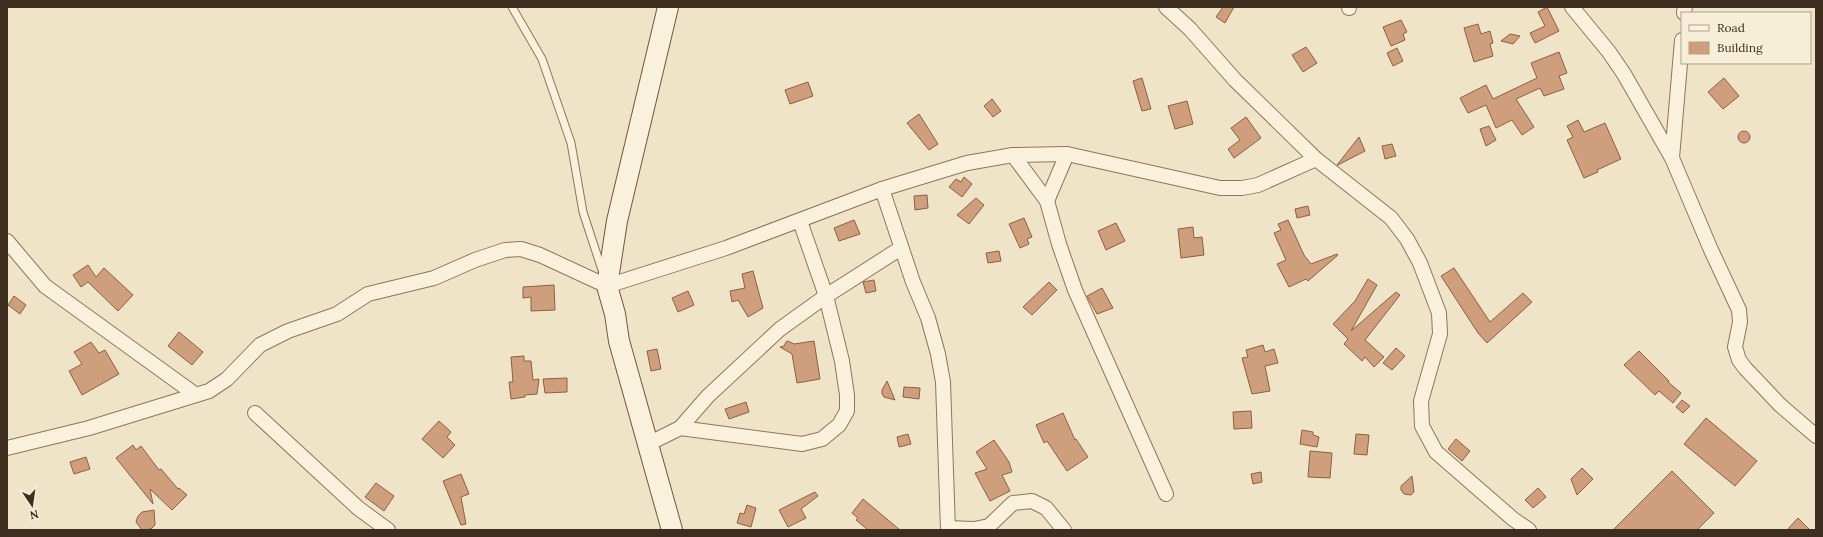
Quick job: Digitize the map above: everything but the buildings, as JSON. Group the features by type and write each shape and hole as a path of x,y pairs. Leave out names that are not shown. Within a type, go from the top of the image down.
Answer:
{"street":[{"path":"668,7 617,221 607,286 615,314 620,341 672,530"},
{"path":"1166,7 1190,29 1235,80 1316,159 1391,218 1407,239 1420,263 1439,313 1440,324 1440,334 1421,401 1422,426 1436,452 1513,519 1529,530"},
{"path":"1572,7 1609,52 1624,74 1672,158 1711,250 1740,310 1740,322 1735,347 1739,360 1780,405 1816,436"},
{"path":"1672,158 1681,52"},
{"path":"7,448 88,428 154,406 209,391 227,378 260,345 288,331 337,314 368,294 434,278 475,260 505,250 520,249 540,255 607,286 726,248 882,189 967,163 1013,155 1067,154 1220,188 1242,188 1258,185 1316,159"},
{"path":"1047,202 1067,154"},
{"path":"1013,155 1047,202 1059,244 1075,290 1166,494"},
{"path":"882,189 901,248 928,318 938,354 943,382 948,529 974,529 989,526 1013,503 1032,501 1046,508 1064,530"},
{"path":"680,428 802,444 822,439 839,425 847,411 847,395 842,362 826,296 800,221"},
{"path":"7,242 45,286 196,395"},
{"path":"648,444 680,428 708,396 780,328 826,296 901,248"},
{"path":"255,413 358,508 388,530"}],"lane":[{"path":"512,7 542,59 571,143 583,212 607,286"}]}
